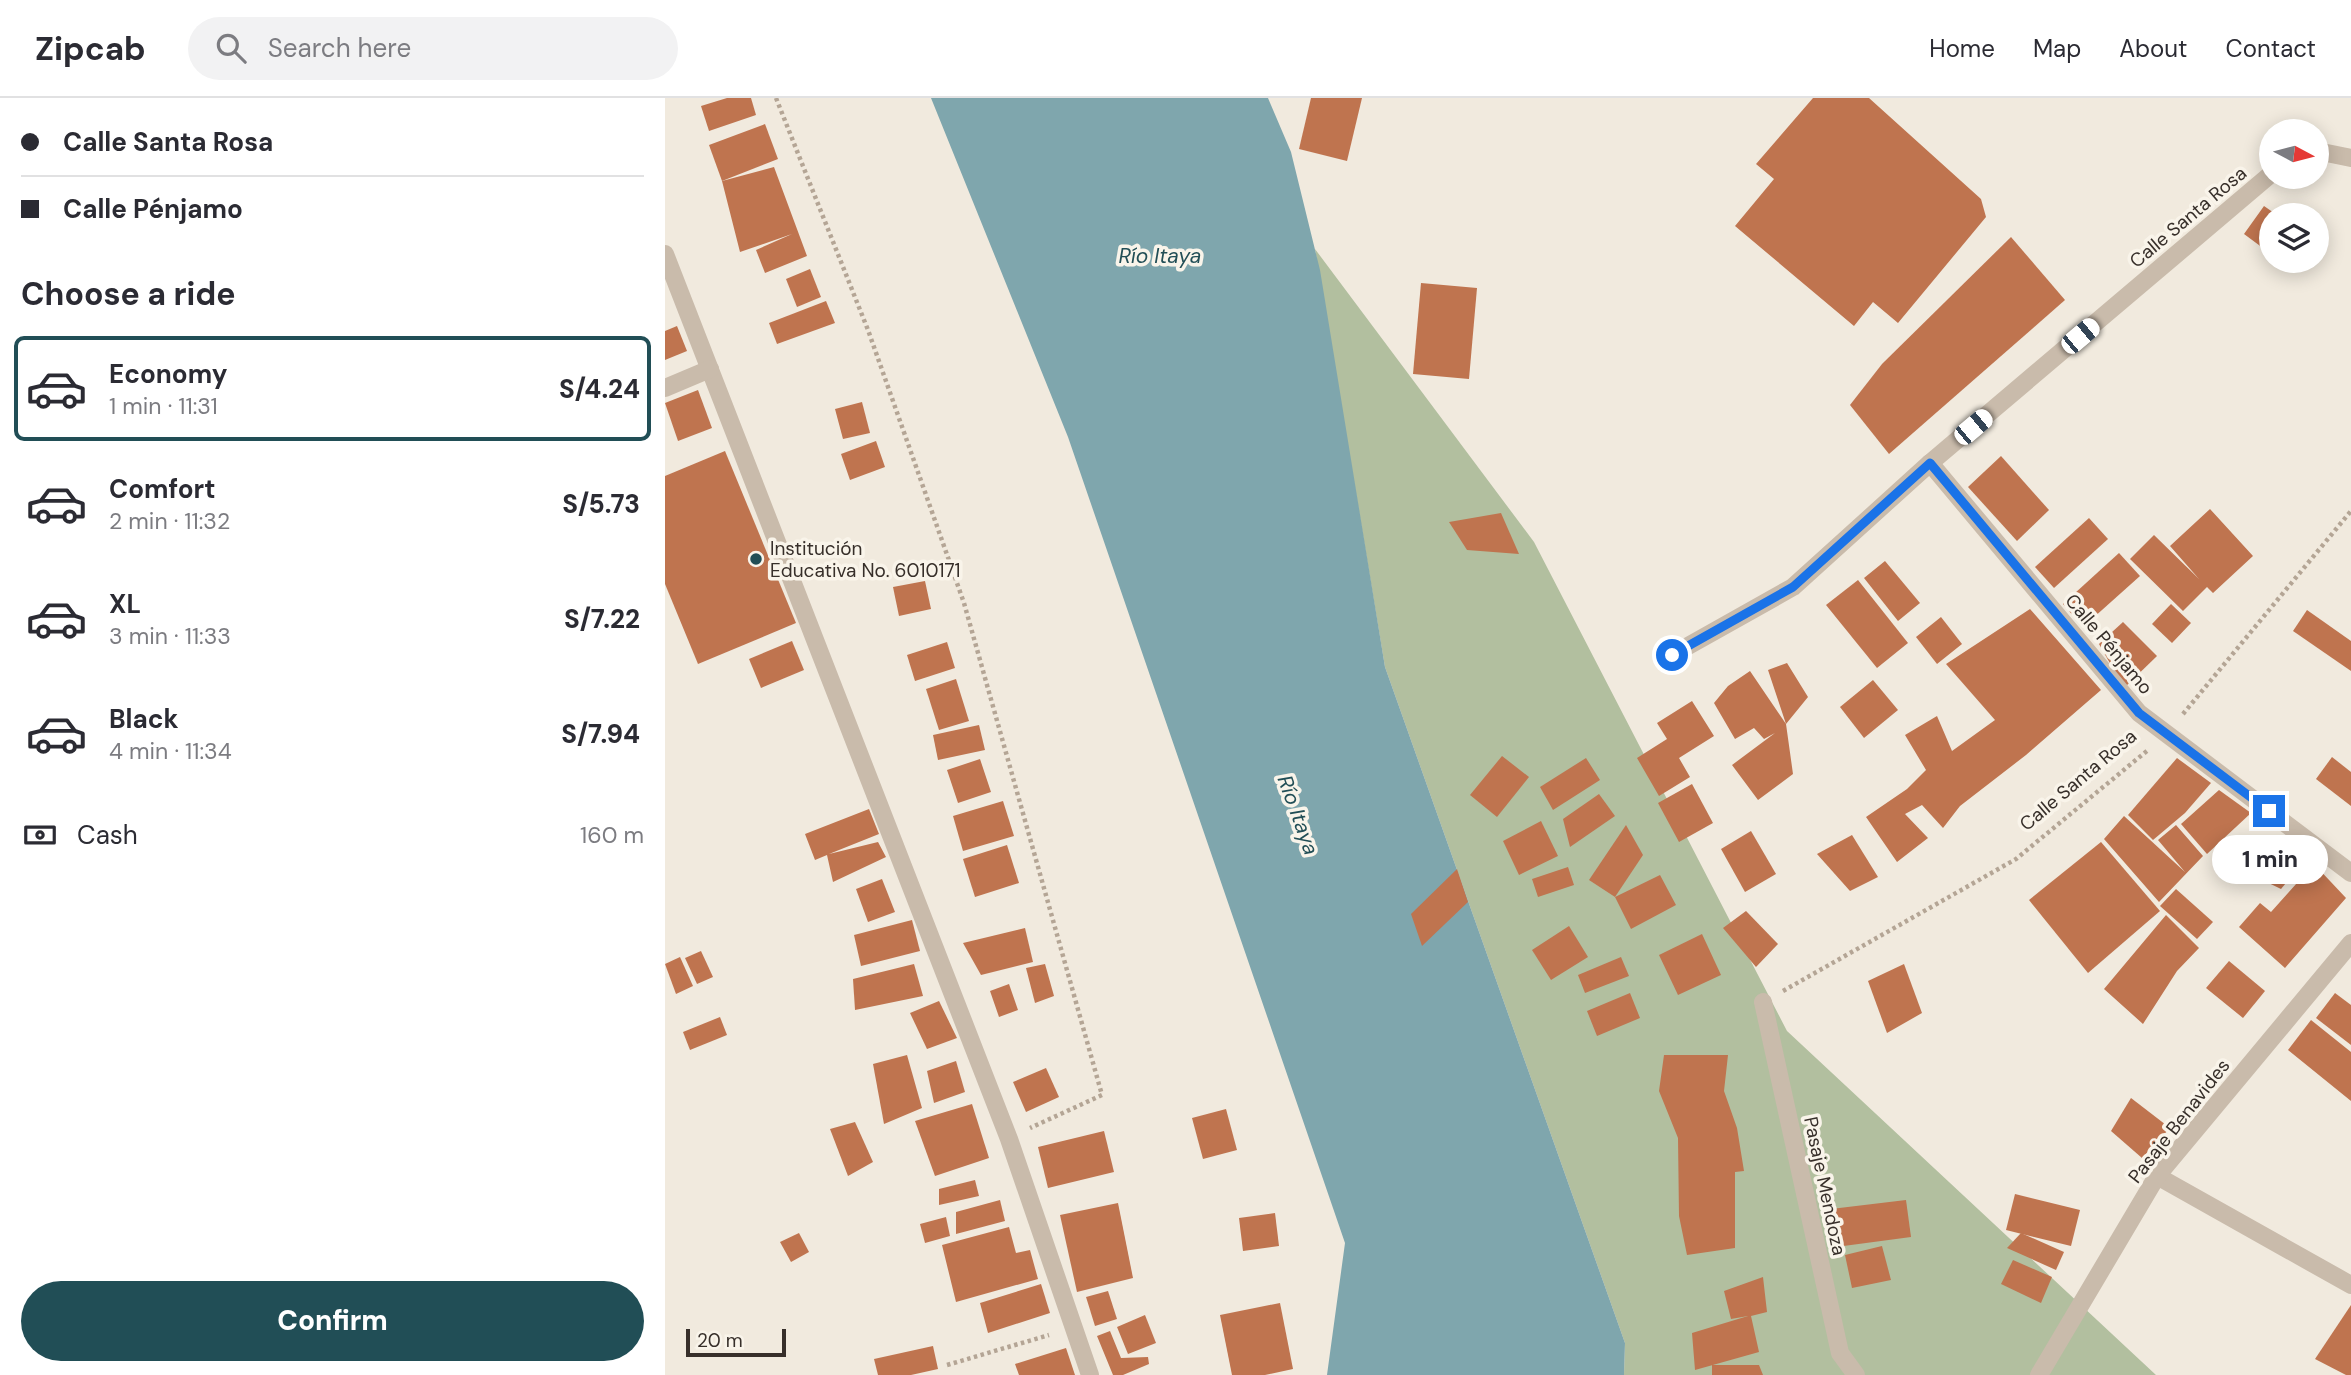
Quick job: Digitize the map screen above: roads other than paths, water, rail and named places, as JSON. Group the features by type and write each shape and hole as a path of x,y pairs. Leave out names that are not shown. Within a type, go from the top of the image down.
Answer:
{"street":[{"path":"2329,153 2351,158"},
{"name":"Calle Santa Rosa","path":"1672,655 1793,587 1930,463 2259,184"},
{"path":"665,254 1009,1139 1090,1375"},
{"path":"665,388 710,369"},
{"name":"Calle Pénjamo","path":"1930,463 2139,713 2351,873"},
{"name":"Pasaje Benavides","path":"2039,1375 2157,1176 2351,943"},
{"name":"Pasaje Mendoza","path":"1763,1002 1840,1353 1856,1375"},
{"path":"2157,1176 2351,1285"}],"water":[{"name":"Río Itaya","path":"931,98 1268,98 1291,152 1320,270 1385,667 1625,1343 1624,1375 1327,1375 1345,1243 1068,437"}],"place":[{"name":"Institución Educativa No. 6010171","path":"756,559"}]}
